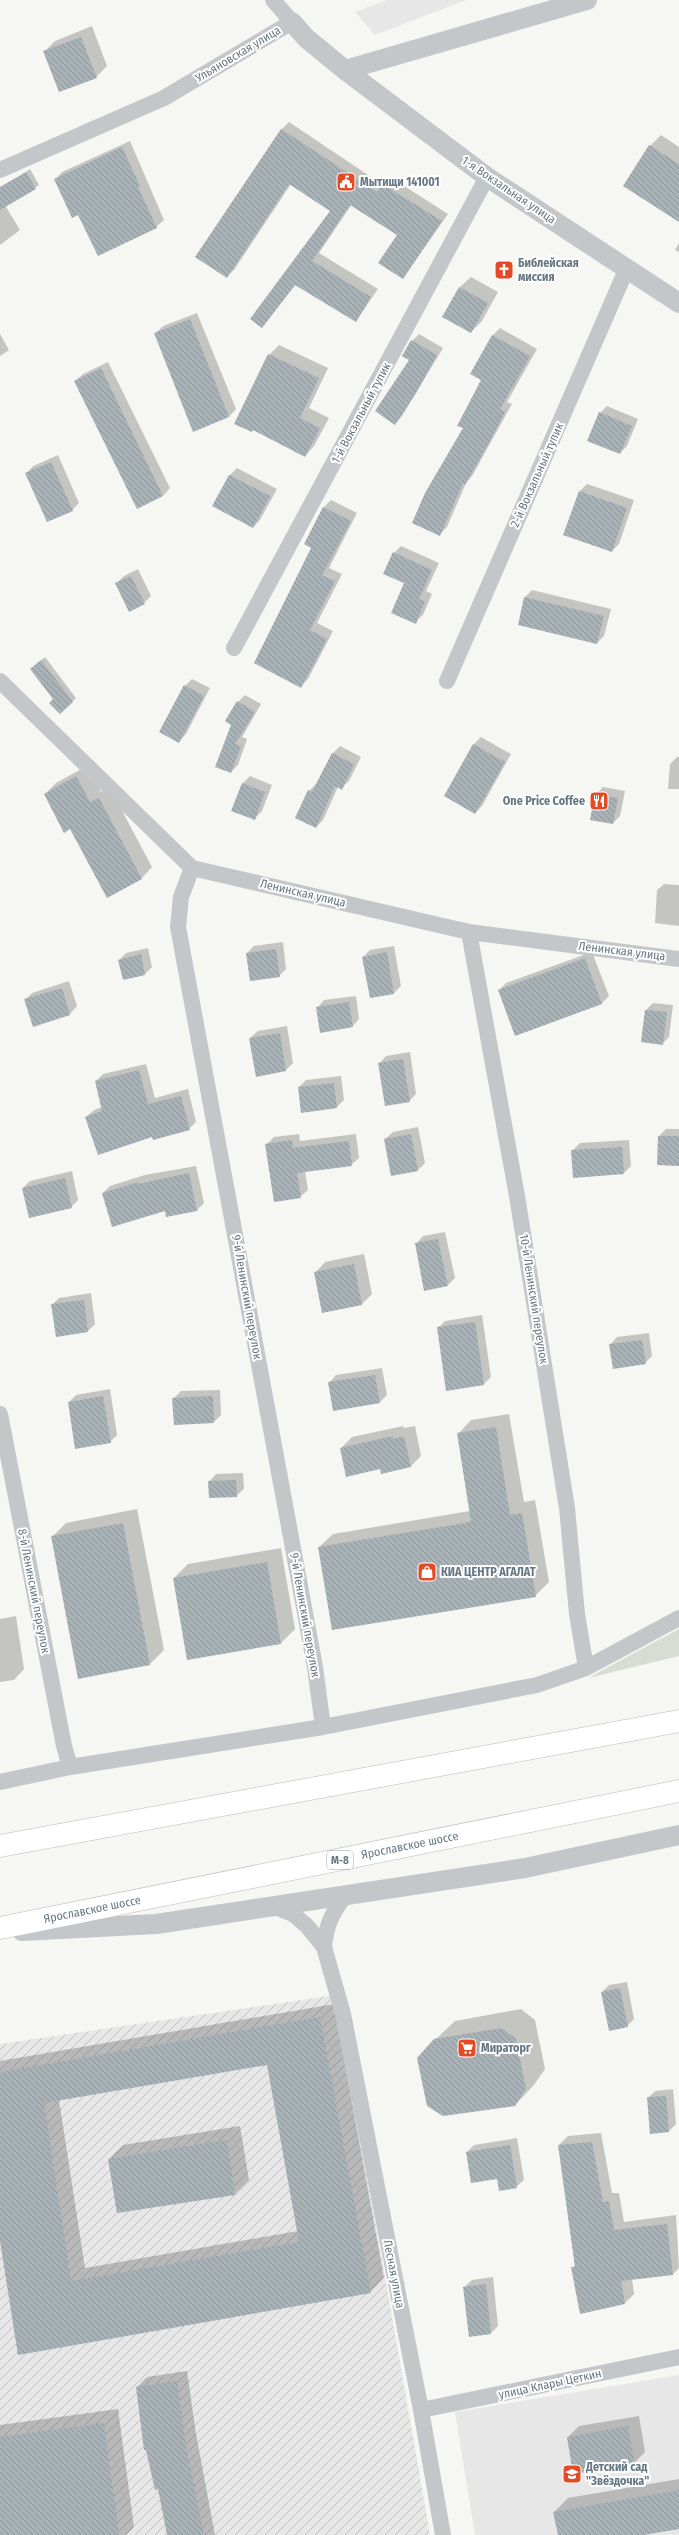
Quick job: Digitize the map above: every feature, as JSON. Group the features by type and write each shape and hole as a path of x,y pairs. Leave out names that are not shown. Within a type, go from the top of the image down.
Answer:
{"highway":[{"path":"0,1846 679,1721"},
{"name":"Ярославское шоссе","path":"0,1928 679,1791"}],"street":[{"path":"273,0 292,22"},
{"path":"345,70 586,0"},
{"name":"Ульяновская улица","path":"0,170 164,98 292,22 306,38 345,70"},
{"name":"1-я Вокзальная улица","path":"345,70 487,177 679,303"},
{"name":"1-й Вокзальный тупик","path":"234,648 487,177"},
{"name":"2-й Вокзальный тупик","path":"447,681 627,268"},
{"path":"0,681 192,868"},
{"name":"Ленинская улица","path":"192,868 469,932 679,958"},
{"name":"9-й Ленинский переулок","path":"192,868 181,897 178,927 315,1666 322,1727"},
{"name":"10-й Ленинский переулок","path":"469,932 517,1196 568,1508 577,1614 586,1668"},
{"name":"8-й Ленинский переулок","path":"0,1414 70,1767"},
{"path":"0,1782 70,1767 322,1727 537,1685 586,1668 679,1618"},
{"path":"0,1932 156,1924 525,1868 679,1835"},
{"path":"324,1948 326,1926 334,1909 346,1895"},
{"path":"273,1906 293,1914 307,1926 324,1948"},
{"name":"Лесная улица","path":"324,1948 343,2014 421,2410 443,2535"},
{"name":"улица Клары Цеткин","path":"421,2410 679,2357"}],"shaded area":[{"path":"387,0 466,0 375,35 355,12"},
{"path":"679,1629 679,1656 588,1678"},
{"path":"336,1995 430,2535 0,2535 0,2044"},
{"name":"Детский сад \"Звёздочка\"","path":"679,2375 679,2535 475,2535 455,2412"}],"building":[{"path":"81,37 97,78 59,92 43,51"},
{"path":"281,129 377,192 382,184 442,221 403,279 378,263 397,235 350,205 312,261 371,297 356,322 295,285 262,328 250,319 330,211 289,184 227,278 195,257"},
{"path":"649,145 679,164 679,222 623,186"},
{"path":"122,147 157,228 98,256 78,215 72,218 54,179"},
{"path":"26,172 36,189 0,210 0,187"},
{"path":"459,287 488,303 471,333 442,317"},
{"path":"190,319 229,417 193,432 154,333"},
{"path":"492,335 530,356 500,409 505,412 491,439 465,485 463,483 440,536 412,523 425,493 463,428 457,426 481,380 470,374"},
{"path":"411,340 437,355 416,393 395,425 375,411 409,360 402,356"},
{"path":"268,354 319,378 300,418 320,428 305,457 253,430 252,432 234,424"},
{"path":"101,368 163,496 137,509 74,381"},
{"path":"599,412 632,426 620,454 587,441"},
{"path":"51,462 73,511 47,522 25,473"},
{"path":"229,475 270,496 253,528 212,506"},
{"path":"579,491 627,508 612,552 563,535"},
{"path":"323,507 351,521 322,575 335,581 310,630 327,639 301,688 254,663 311,548 304,544"},
{"path":"393,552 432,570 419,599 425,601 416,624 391,613 404,583 383,574"},
{"path":"131,576 145,604 129,612 115,583"},
{"path":"524,597 604,616 597,644 518,625"},
{"path":"41,660 73,702 60,714 49,703 53,699 30,669"},
{"path":"184,685 204,696 179,743 159,732"},
{"path":"237,701 255,712 235,744 241,746 231,773 215,767 231,725 225,721"},
{"path":"473,744 505,762 475,814 444,796"},
{"path":"332,753 354,764 342,790 335,786 316,828 295,818 308,790 312,792"},
{"path":"76,776 90,802 99,798 142,879 107,898 70,829 64,833 44,794"},
{"path":"242,783 265,792 255,820 231,811"},
{"path":"595,794 618,798 613,824 590,820"},
{"path":"276,949 280,977 250,981 246,953"},
{"path":"387,952 394,994 370,998 362,957"},
{"path":"141,954 145,975 123,980 118,960"},
{"path":"585,958 602,1004 515,1036 498,990"},
{"path":"62,988 70,1015 33,1027 24,999"},
{"path":"349,1002 353,1027 320,1033 316,1007"},
{"path":"645,1010 667,1012 663,1045 641,1042"},
{"path":"280,1033 286,1071 256,1077 249,1038"},
{"path":"403,1059 410,1102 385,1106 378,1063"},
{"path":"139,1070 148,1104 181,1096 190,1130 153,1140 152,1137 98,1155 85,1117 102,1111 95,1081"},
{"path":"334,1083 337,1108 301,1113 298,1087"},
{"path":"411,1134 418,1171 391,1176 384,1139"},
{"path":"658,1136 679,1136 679,1166 657,1165"},
{"path":"292,1140 293,1148 349,1141 352,1166 297,1173 301,1198 274,1202 265,1144"},
{"path":"622,1147 624,1174 573,1178 571,1150"},
{"path":"189,1173 197,1211 166,1217 165,1211 112,1227 102,1193 138,1182 138,1184"},
{"path":"65,1178 72,1208 29,1218 22,1188"},
{"path":"438,1239 448,1286 424,1291 415,1243"},
{"path":"354,1264 362,1305 322,1313 314,1272"},
{"path":"84,1300 88,1332 56,1337 51,1304"},
{"path":"475,1322 484,1385 446,1391 437,1327"},
{"path":"642,1340 646,1364 613,1369 609,1344"},
{"path":"375,1375 380,1403 333,1411 328,1382"},
{"path":"103,1396 111,1443 75,1449 68,1402"},
{"path":"213,1396 214,1423 174,1425 172,1398"},
{"name":"КИА ЦЕНТР АГАЛАТ","path":"496,1427 510,1515 522,1513 536,1597 332,1630 318,1547 471,1522 457,1433"},
{"path":"393,1436 393,1439 404,1436 411,1467 381,1474 380,1469 346,1477 340,1448"},
{"path":"236,1480 237,1497 209,1498 208,1481"},
{"path":"123,1523 150,1665 78,1679 51,1536"},
{"path":"267,1562 281,1644 187,1660 173,1578"},
{"path":"620,1988 628,2027 609,2031 601,1992"},
{"path":"320,2017 371,2293 18,2355 0,2241 0,2072","holes":["267,2065 299,2242 71,2281 44,2103"]},
{"path":"502,2028 516,2039 526,2089 515,2106 443,2116 427,2106 417,2058 434,2039"},
{"path":"666,2096 669,2132 650,2134 647,2097"},
{"path":"227,2140 235,2195 117,2213 108,2159"},
{"path":"592,2142 603,2202 609,2201 614,2230 667,2224 673,2275 621,2281 625,2304 580,2314 571,2267 575,2267 558,2145"},
{"path":"510,2145 517,2188 499,2191 497,2179 471,2183 466,2152"},
{"path":"486,2284 491,2334 469,2337 463,2287"},
{"path":"177,2381 186,2445 204,2535 167,2535 158,2489 155,2490 146,2450 144,2450 136,2387"},
{"path":"104,2423 119,2535 0,2535 0,2437"},
{"path":"628,2426 635,2464 573,2474 567,2437"},
{"path":"679,2490 679,2529 644,2535 558,2535 553,2512"}],"place":[{"name":"Мытищи 141001","path":"346,182"},
{"name":"Библейская миссия","path":"504,270"},
{"name":"One Price Coffee","path":"599,801"},
{"name":"КИА ЦЕНТР АГАЛАТ","path":"427,1572"},
{"name":"Мираторг","path":"467,2048"},
{"name":"Детский сад \"Звёздочка\"","path":"572,2474"}]}
